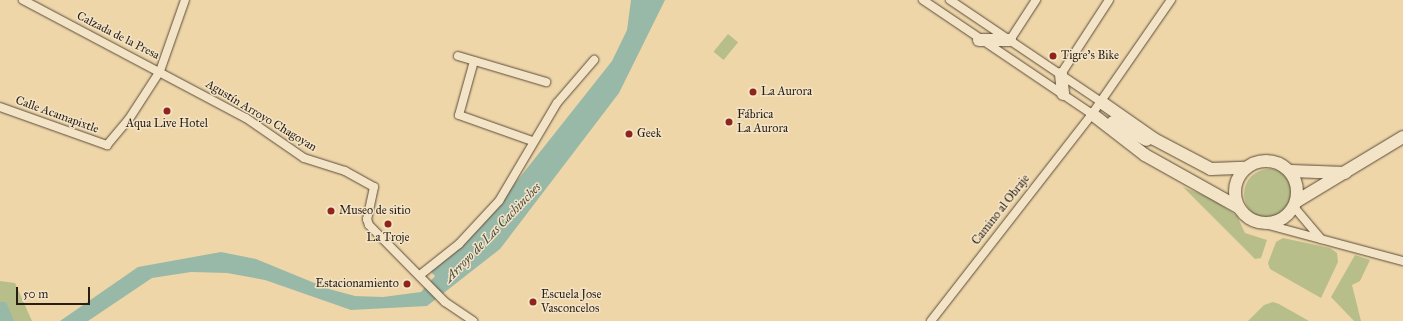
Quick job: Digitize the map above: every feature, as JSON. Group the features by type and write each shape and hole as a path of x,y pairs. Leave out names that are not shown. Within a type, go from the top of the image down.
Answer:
{"main road":[{"path":"979,40 1010,40"},
{"path":"1062,74 1063,94"},
{"path":"1101,102 1154,139 1211,169 1245,168 1269,160 1290,171 1347,173"},
{"path":"1092,114 1101,114 1143,140 1154,139"},
{"path":"1092,114 1145,155 1238,207 1248,218 1261,223 1274,223 1295,204 1403,137"},
{"path":"1238,207 1234,193 1237,179 1245,168"},
{"path":"1290,171 1296,180 1295,204"}],"street":[{"name":"Calzada de la Presa","path":"23,0 160,71"},
{"path":"160,71 185,0"},
{"path":"923,0 979,40 1092,114"},
{"path":"950,0 1062,74 1101,102"},
{"path":"1010,40 1036,0"},
{"path":"1062,74 1109,0"},
{"name":"Camino al Obraje","path":"931,321 1101,102 1171,0"},
{"path":"458,56 546,82"},
{"path":"473,321 445,302 422,277 459,244 499,201 532,141 568,88 594,60"},
{"path":"474,61 459,115 532,141"},
{"name":"Calle Acamapixtle","path":"0,107 107,145 129,119 160,71"},
{"name":"Agustín Arroyo Chagoyan","path":"160,71 246,118 304,158 345,171 374,187 367,219 369,225 422,277"},
{"path":"1295,204 1321,239"},
{"path":"1261,223 1403,260"}],"green space":[{"path":"728,34 738,42 724,60 714,52"},
{"path":"1269,169 1283,173 1290,180 1294,194 1290,208 1283,215 1269,219 1255,215 1248,208 1244,194 1248,180 1255,173"},
{"path":"1183,187 1213,199 1237,216 1245,233 1267,240 1261,258 1255,259"},
{"path":"1283,238 1330,248 1337,253 1338,262 1321,298 1270,269 1268,263 1276,242"},
{"path":"1355,255 1370,260 1360,281 1352,285 1361,321 1354,321 1331,297"},
{"path":"0,281 15,283 32,321 0,321"},
{"path":"1273,302 1309,321 1248,321 1264,305"}],"water":[{"name":"Arroyo de Las Cachinches","path":"631,0 665,0 619,93 500,249 427,306 351,310 265,280 227,273 191,272 152,278 88,321 60,321 138,267 221,252 256,259 329,289 355,296 383,297 421,292 435,276 430,271 479,229 612,61 627,30"},
{"path":"0,302 6,302 14,321 0,321"}],"place":[{"name":"Tigre's Bike","path":"1053,56"},
{"name":"La Aurora","path":"753,92"},
{"name":"Aqua Live Hotel","path":"167,111"},
{"name":"Fábrica La Aurora","path":"729,122"},
{"name":"Geek","path":"629,134"},
{"name":"Museo de sitio","path":"331,211"},
{"name":"La Troje","path":"388,224"},
{"name":"Estacionamiento","path":"407,284"},
{"name":"Escuela Jose Vasconcelos","path":"533,302"}]}
